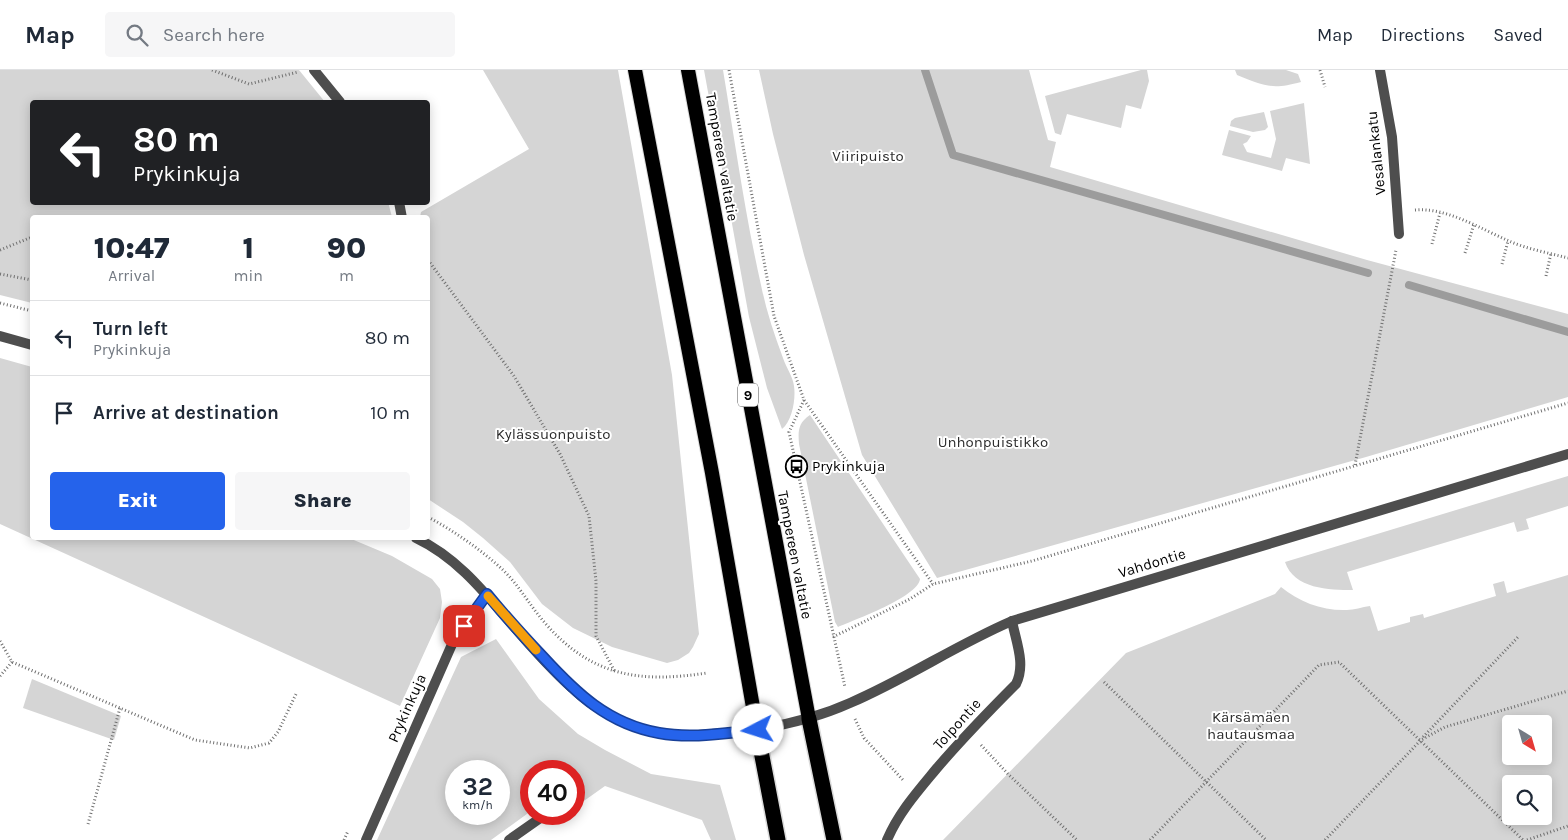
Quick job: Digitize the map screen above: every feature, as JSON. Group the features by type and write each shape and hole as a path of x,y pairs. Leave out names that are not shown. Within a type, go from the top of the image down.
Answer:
{"highway":[{"path":"635,70 710,463 778,840"},
{"name":"Tampereen valtatie","path":"688,70 809,719 834,840"}],"street":[{"path":"314,70 338,100"},
{"name":"Vesalankatu","path":"1380,70 1392,137 1399,234"},
{"path":"0,336 30,344"},
{"name":"Vahdontie","path":"420,540 446,555 469,575 572,689 605,713 643,729 693,736 758,730 809,719 863,698 982,634 1012,622 1568,454"},
{"name":"Prykinkuja","path":"366,840 453,642 487,594"},
{"name":"Tolpontie","path":"887,840 897,819 916,793 969,731 1016,684 1020,676 1020,657 1012,622"},
{"path":"509,840 530,825"}],"path":[{"path":"212,70 250,84 300,72"},
{"path":"729,70 774,316 804,400 933,584"},
{"path":"1320,70 1324,87"},
{"path":"1398,211 1425,209 1440,213 1474,224 1508,241 1568,258"},
{"path":"1432,244 1440,213"},
{"path":"1465,254 1474,224"},
{"path":"1354,465 1399,234"},
{"path":"0,250 30,238"},
{"path":"1502,264 1508,241"},
{"path":"1546,276 1551,253"},
{"path":"430,263 514,376 560,454 589,516 596,581 596,636 615,672"},
{"path":"0,274 30,280"},
{"path":"0,303 30,310"},
{"path":"804,400 789,432 833,637 910,600 933,584 1032,561 1568,403"},
{"path":"430,518 468,543 503,570 545,622 569,646 586,657 615,672 655,678 677,678 707,673"},
{"path":"1325,840 1519,636"},
{"path":"0,641 12,662 195,740 250,748 269,742 278,732 296,694"},
{"path":"0,676 12,662"},
{"path":"1150,840 1318,665 1339,662 1525,840 1568,826"},
{"path":"1104,682 1266,840"},
{"path":"1421,740 1445,727 1568,691"},
{"path":"88,824 120,708"},
{"path":"969,731 1008,774 1077,840"},
{"path":"864,738 916,793"}],"green space":[{"path":"0,70 299,70 323,100 30,100 30,205 389,205 391,215 30,215 30,302 0,295"},
{"name":"Kylässuonpuisto","path":"483,70 618,70 672,375 699,634 689,653 678,660 667,663 612,647 573,628 542,604 510,562 463,522 430,500 430,215 420,215 421,212 529,149"},
{"path":"704,70 723,70 745,205 763,294 776,340 793,383 794,397 792,409 788,421 782,429 767,388 749,317"},
{"path":"759,70 1029,70 1048,140 1056,142 1050,167 1367,260 1568,314 1568,397 1366,457 937,578 862,455 804,255 773,134"},
{"path":"1147,70 1149,81 1141,109 1126,105 1121,128 1067,114 1061,135 1055,133 1045,96"},
{"path":"1235,70 1286,70 1298,74 1301,82 1283,86 1268,86 1237,75"},
{"path":"1304,103 1310,164 1286,158 1282,171 1222,155 1229,130 1251,136 1243,144 1247,152 1271,158 1276,139 1270,111"},
{"path":"1264,112 1268,127 1265,130 1253,132 1230,126 1231,121 1235,118"},
{"path":"0,358 30,366 30,538 0,524"},
{"path":"810,415 920,579 917,586 909,593 884,607 838,627 835,622 799,444 800,428 803,421"},
{"path":"1568,476 1568,506 1526,519 1529,529 1517,532 1514,522 1347,572 1353,590 1323,588 1304,583 1296,578 1285,562"},
{"path":"35,540 354,540 392,556 432,579 440,589 442,602 440,618 400,706"},
{"name":"Kärsämäen hautausmaa","path":"1568,575 1568,840 943,840 1126,653 1275,594 1281,587 1303,601 1329,609 1352,610 1370,606 1378,631 1410,622 1410,617 1423,614 1424,618 1496,596 1493,584 1504,581 1507,593"},
{"path":"496,639 539,699 578,734 651,774 720,785 736,840 711,840 702,820 605,786 585,800 585,760 520,760 520,819 491,840 377,840 461,657"},
{"path":"32,679 121,716 114,740 23,708"}],"waterway":[{"path":"925,70 953,155 1368,273"},
{"path":"1409,285 1568,332"}],"slow traffic":[{"path":"488,596 536,650"}],"place":[{"name":"Prykinkuja","path":"796,466"}],"route":[{"path":"464,626 487,594 517,630 572,689 605,713 627,723 658,733 693,736 758,730"}],"park label":[{"name":"Viiripuisto","path":"868,156"},
{"name":"Unhonpuistikko","path":"993,442"}]}
